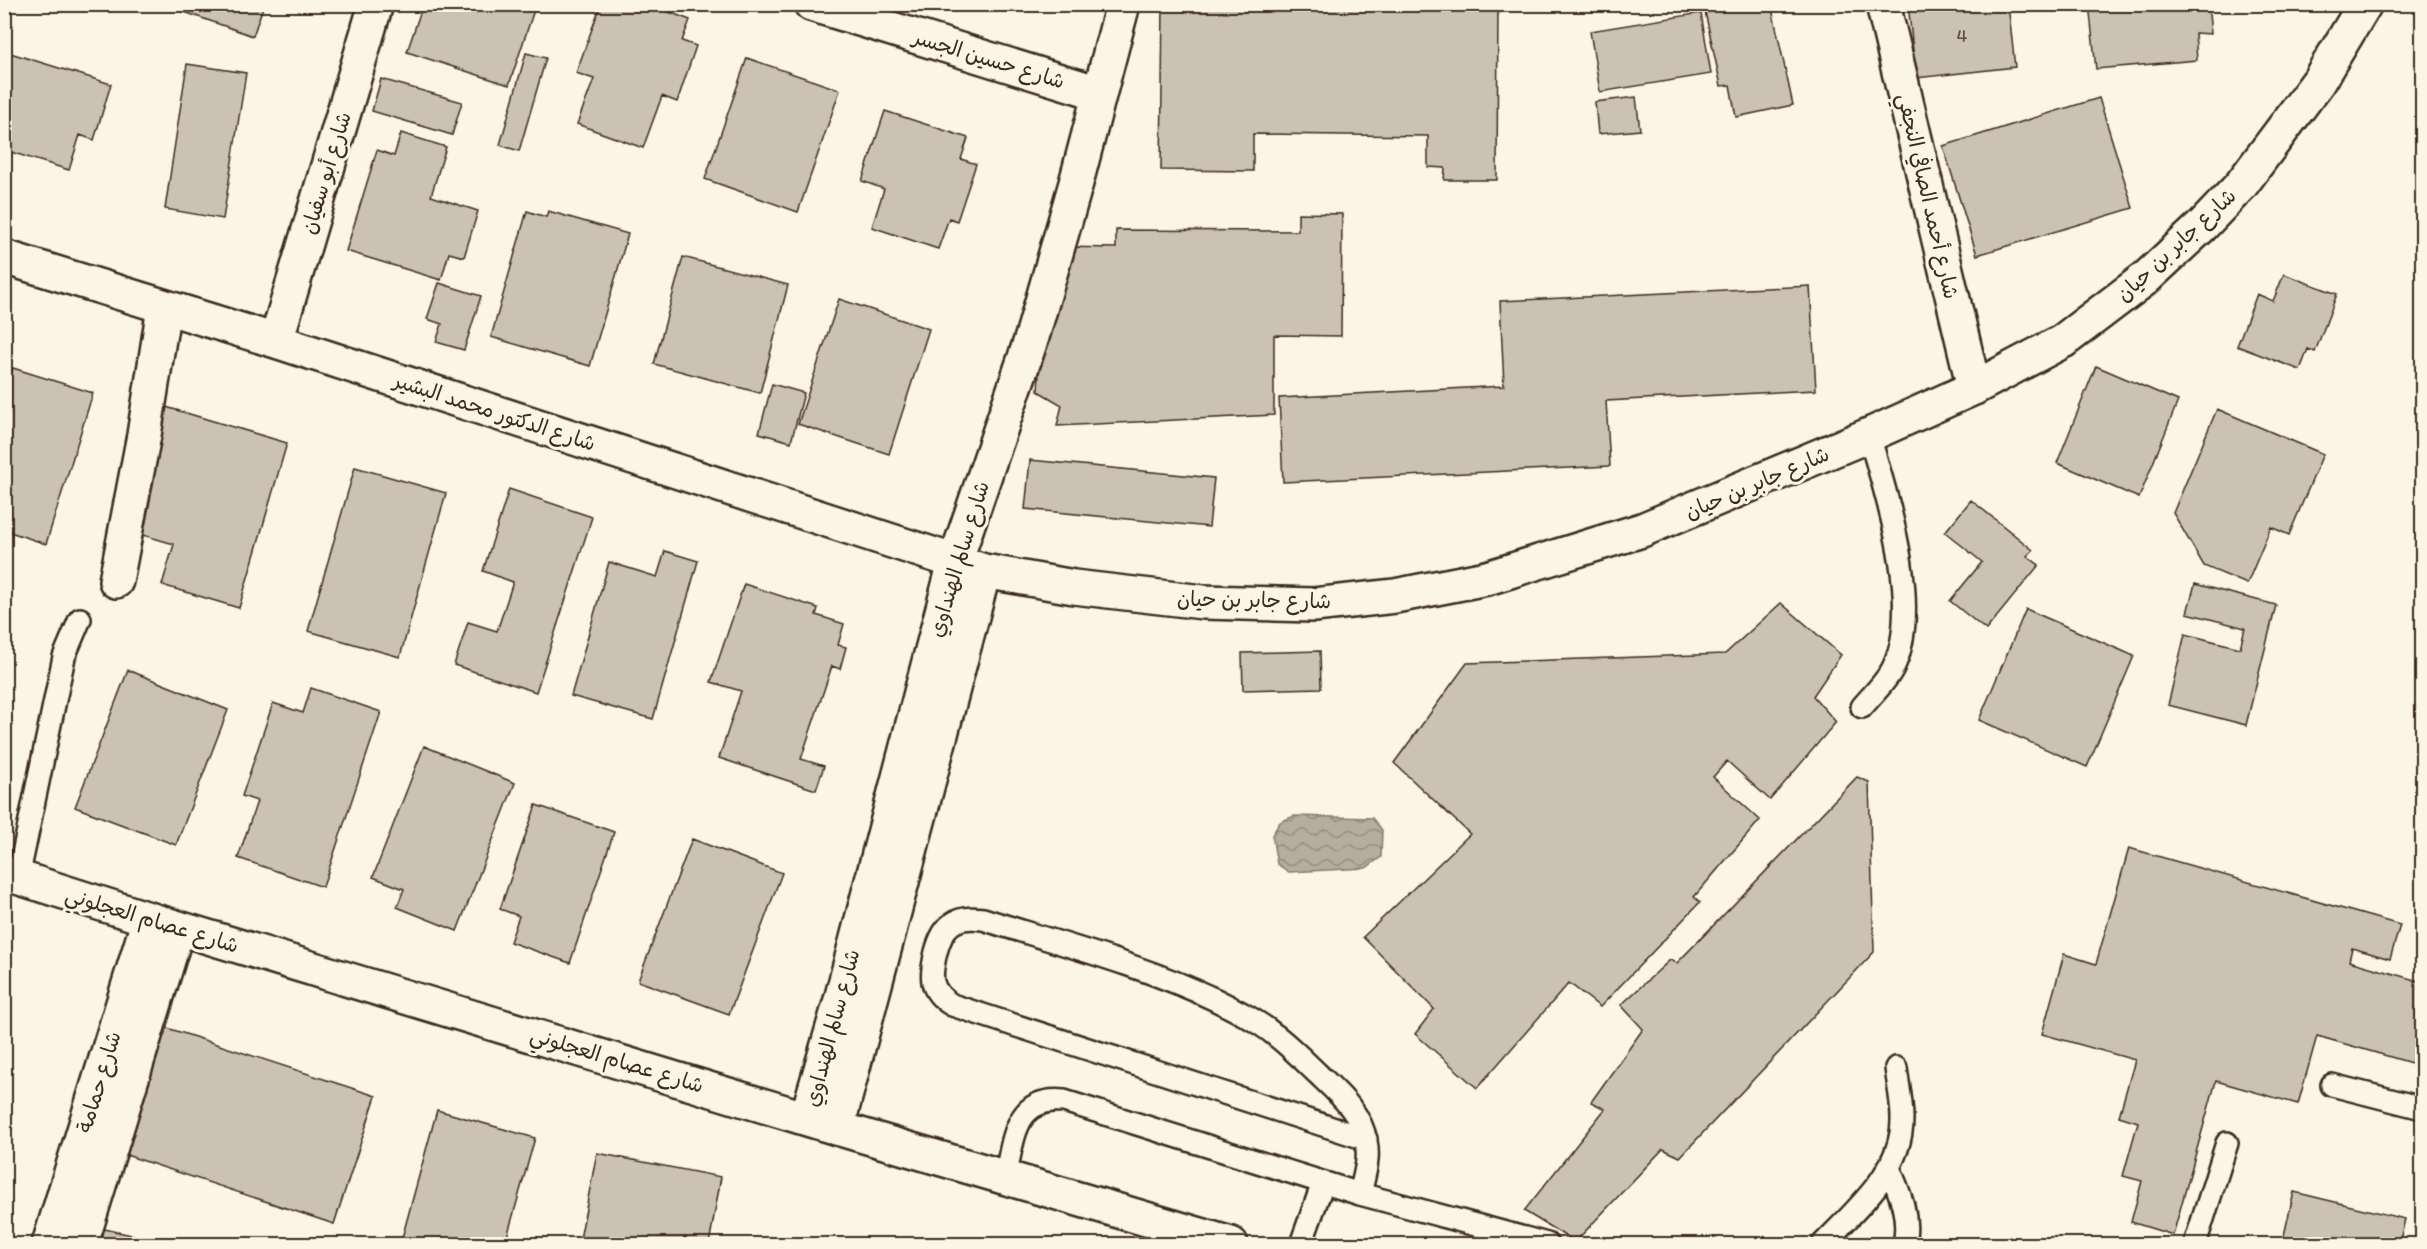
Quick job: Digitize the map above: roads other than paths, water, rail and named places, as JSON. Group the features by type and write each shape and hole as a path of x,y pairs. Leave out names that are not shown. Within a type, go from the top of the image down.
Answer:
{"street":[{"name":"شارع أبو سفيان","path":"276,341 376,4"},
{"name":"شارع حسين الجسر","path":"811,4 1099,93"},
{"name":"شارع سالم الهنداوي","path":"822,1123 841,1000 970,566 1123,4"},
{"name":"شارع أحمد الصافي النجفي","path":"1883,4 1974,388"},
{"name":"شارع جابر بن حيان","path":"970,566 1074,587 1203,602 1314,605 1395,596 1486,578 1642,530 1869,435 1974,388 2063,341 2146,278 2202,226 2241,185 2318,82 2365,4"},
{"name":"شارع الدكتور محمد البشير","path":"4,257 276,341 970,566"},
{"path":"116,581 144,435 164,307"},
{"name":"شارع عصام العجلوني","path":"11,876 163,924 1231,1245"},
{"name":"شارع حمامة","path":"49,1245 78,1202 163,924"},
{"name":"شارع حمامة","path":"78,1202 81,1245"}],"lane":[{"path":"1862,707 1893,668 1903,638 1906,606 1903,575 1869,435"},
{"path":"11,876 64,657 80,619"},
{"path":"1360,1194 1368,1158 1366,1139 1360,1122 1350,1105 1274,1034 1235,1009 1150,973 983,919 959,920 941,935 931,971 932,982 937,992 952,1005 1366,1139"},
{"path":"1823,1245 1874,1190 1889,1168 1899,1144 1902,1119 1896,1068"},
{"path":"2332,1085 2422,1108"},
{"path":"1005,1177 1018,1124 1025,1112 1037,1103 1050,1099 1064,1101 1360,1194 1546,1245"},
{"path":"2195,1245 2227,1143"},
{"path":"1889,1168 1905,1209 1904,1245"},
{"path":"1301,1245 1323,1183"}],"water":[{"path":"1294,816 1372,818 1382,830 1381,857 1366,868 1289,872 1277,864 1272,835 1280,822"}]}
